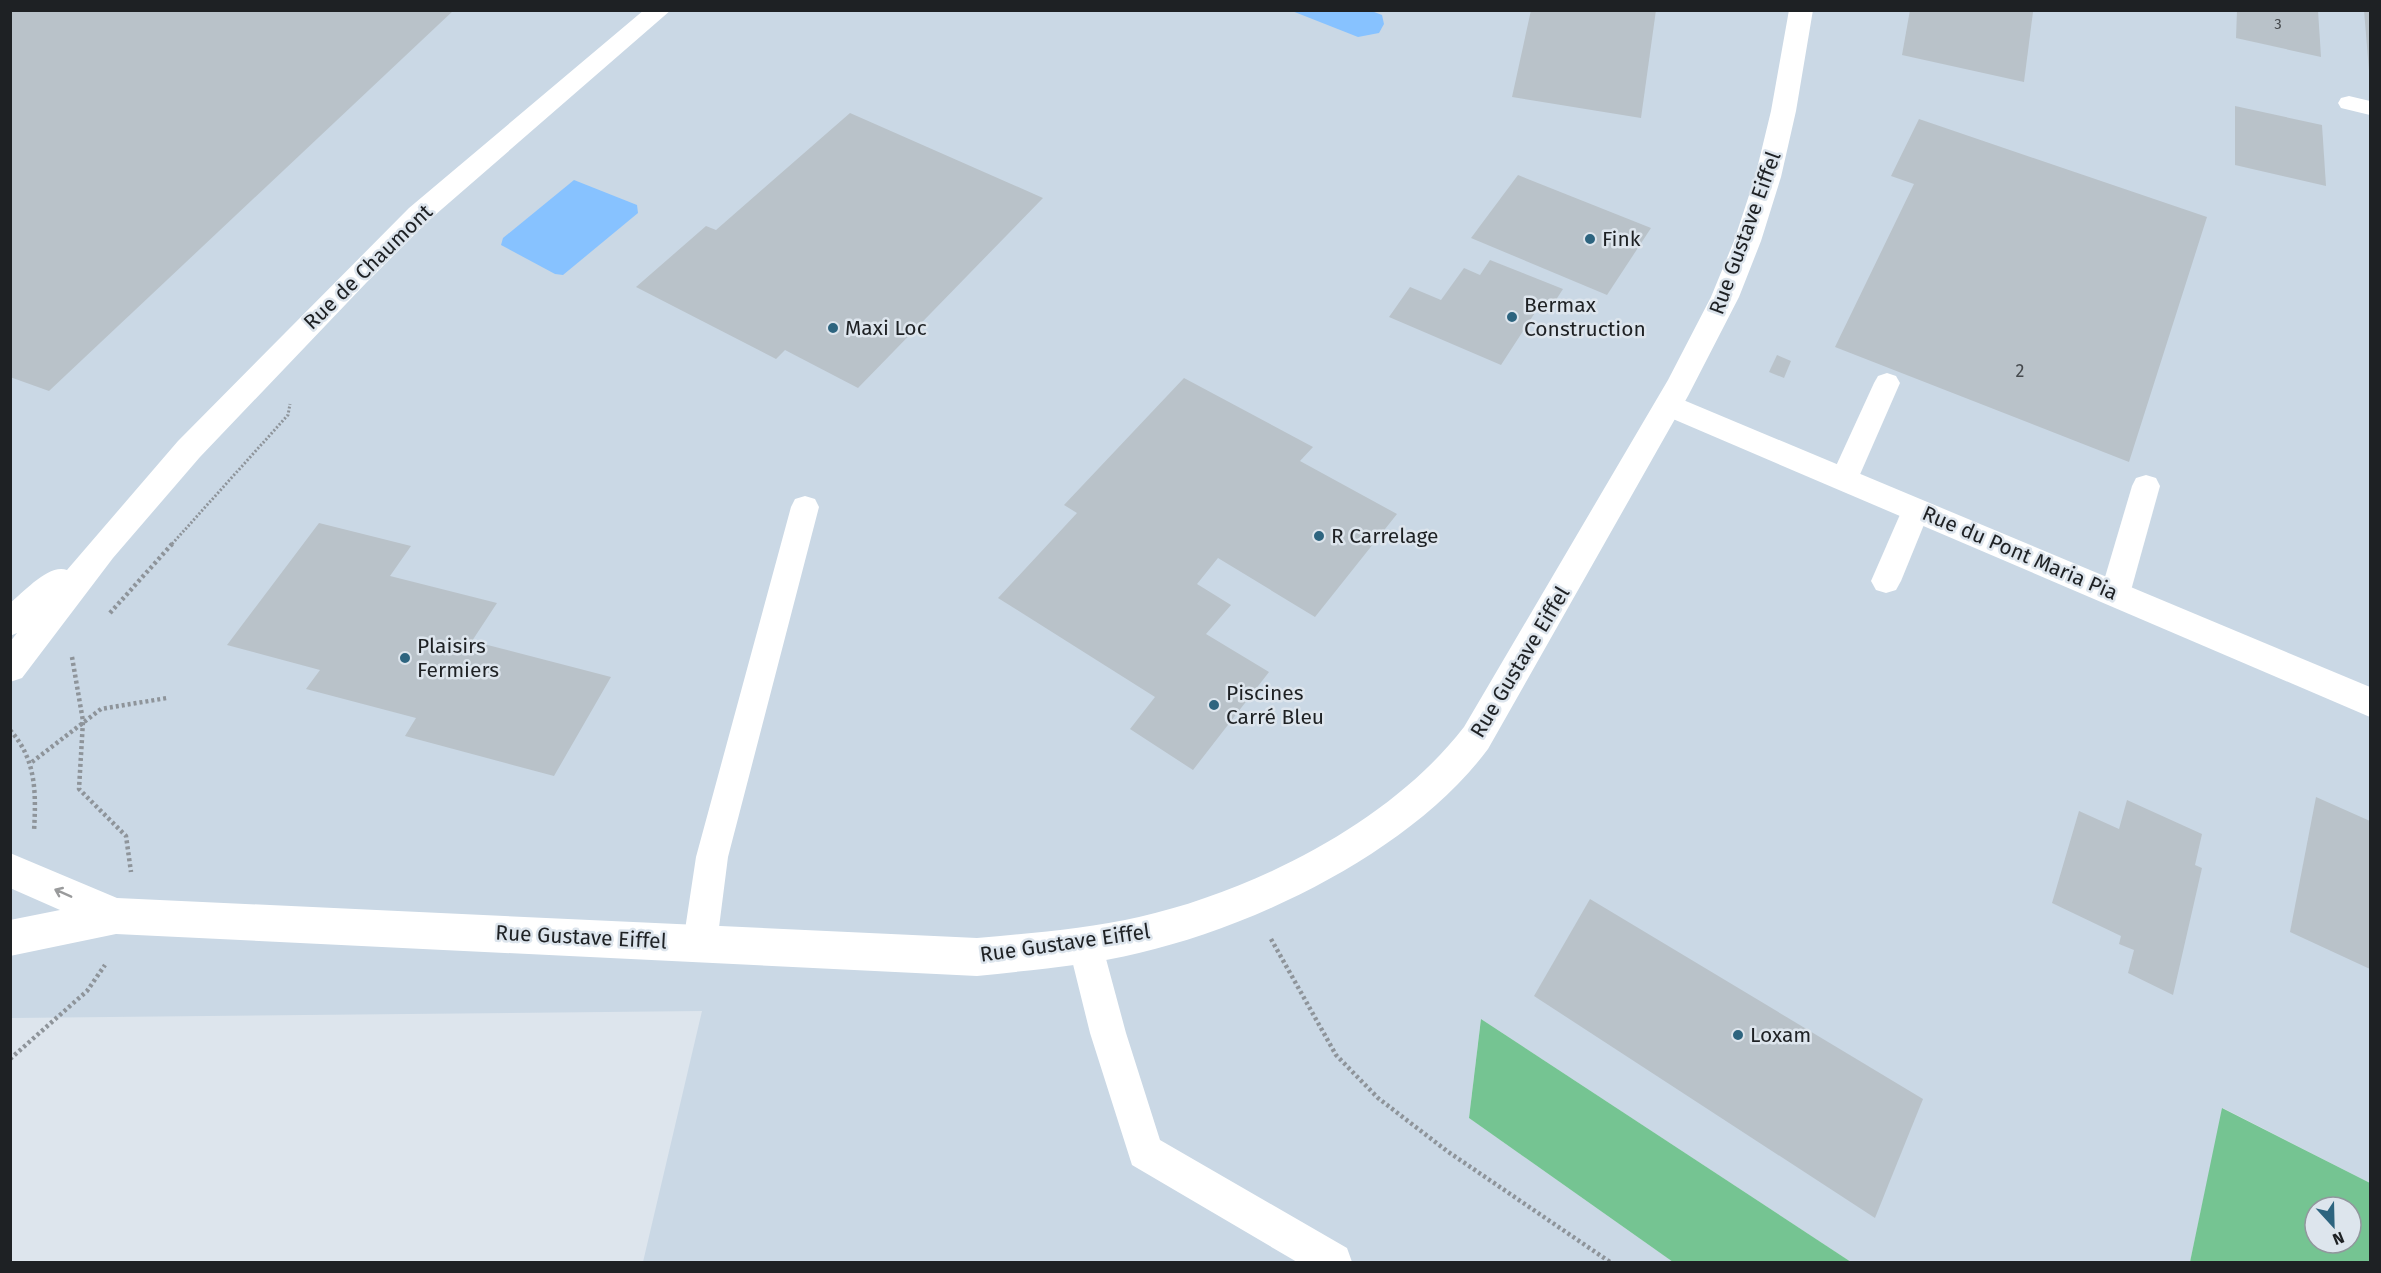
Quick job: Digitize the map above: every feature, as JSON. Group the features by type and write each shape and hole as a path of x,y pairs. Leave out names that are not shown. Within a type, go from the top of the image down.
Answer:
{"street":[{"name":"Rue de Chaumont","path":"102,549 189,449 418,215 659,10"},
{"name":"Rue Gustave Eiffel","path":"10,938 127,916 977,957 1085,944 1161,929 1248,899 1328,859 1378,828 1427,790 1469,748 1496,707 1706,339 1735,273 1757,214 1781,135 1801,10"},
{"name":"Rue du Pont Maria Pia","path":"1669,405 2370,702"},
{"path":"10,622 102,549"},
{"path":"10,668 102,549"},
{"name":"Rue Gustave Eiffel","path":"17,872 127,916"}],"lane":[{"path":"1844,479 1887,383"},
{"path":"2115,594 2146,486"},
{"path":"700,943 712,857 805,507"},
{"path":"1886,581 1916,510"},
{"path":"1085,944 1108,1033 1145,1152 1333,1263"}],"path":[{"path":"103,620 288,415 304,330"},
{"path":"10,1059 87,991 127,916 126,836 79,789 83,721 72,656"},
{"path":"32,762 83,721 102,709 167,698"},
{"path":"10,730 32,762 37,784 32,852 17,872"},
{"path":"1248,899 1336,1055 1378,1098 1447,1151 1611,1263"}],"shaded area":[{"path":"10,11 2370,11 2370,1183 2223,1108 2190,1262 1851,1262 1481,1019 1469,1118 1673,1262 643,1262 702,1011 11,1018"}],"green space":[{"path":"1481,1019 1851,1262 1673,1262 1469,1118"},
{"path":"2222,1108 2370,1183 2370,1262 2190,1262"}],"water":[{"path":"1369,10 1382,15 1384,24 1379,33 1358,37 1292,11"},
{"path":"574,180 637,205 638,213 563,275 555,274 501,245 503,238"}],"building":[{"path":"10,10 454,10 49,391 10,377"},
{"path":"1531,10 1656,10 1641,118 1512,97"},
{"path":"1910,10 2033,12 2024,82 1902,55"},
{"path":"2237,10 2318,10 2321,57 2236,38"},
{"path":"2364,10 2370,10 2370,71 2369,71"},
{"path":"2235,106 2322,125 2326,186 2235,165"},
{"path":"850,113 1043,198 858,388 785,350 776,359 636,287 706,226 716,230"},
{"path":"1919,119 2207,217 2129,462 1835,347 1914,184 1891,176"},
{"path":"1518,175 1651,228 1607,295 1471,238"},
{"path":"1490,260 1563,289 1550,309 1540,305 1501,365 1389,317 1410,287 1441,300 1464,268 1480,275"},
{"path":"1777,355 1791,361 1784,378 1769,372"},
{"path":"1184,378 1313,447 1300,461 1397,514 1315,617 1218,558 1197,584 1231,605 1206,634 1269,672 1193,770 1130,729 1155,697 998,598 1077,513 1064,505"},
{"name":"Plaisirs Fermiers","path":"319,523 411,546 390,576 497,603 472,641 611,677 554,776 405,736 416,718 306,689 320,670 227,645"},
{"path":"2316,797 2370,821 2370,969 2290,932"},
{"path":"2127,800 2202,834 2195,865 2202,868 2173,995 2128,973 2134,950 2119,944 2121,936 2052,903 2079,811 2119,829"},
{"path":"1590,899 1923,1099 1875,1218 1534,996"}],"place":[{"name":"Fink","path":"1590,239"},
{"name":"Bermax Construction","path":"1512,317"},
{"name":"Maxi Loc","path":"833,328"},
{"name":"R Carrelage","path":"1319,536"},
{"name":"Plaisirs Fermiers","path":"405,658"},
{"name":"Piscines Carré Bleu","path":"1214,705"},
{"name":"Loxam","path":"1738,1035"}]}
